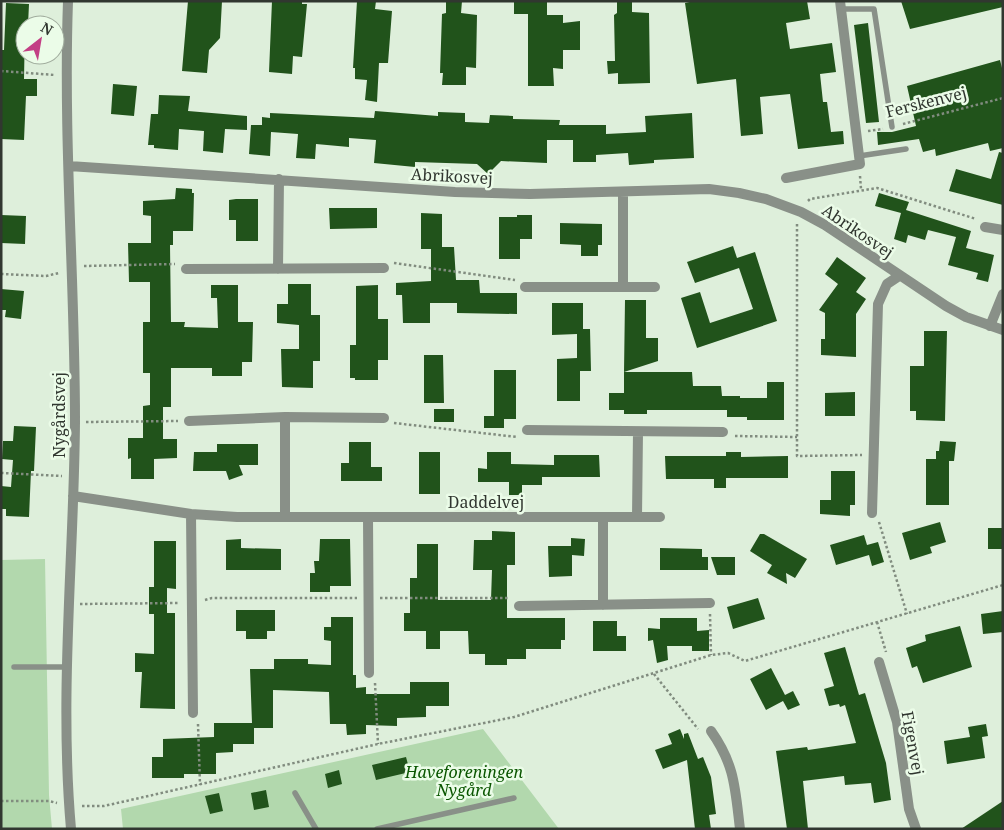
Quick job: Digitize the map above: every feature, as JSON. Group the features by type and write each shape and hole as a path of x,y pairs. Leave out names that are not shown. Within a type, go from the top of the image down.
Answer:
{"street":[{"name":"Nygårdsvej","path":"68,1 66,76 73,269 75,422 65,725 71,829"},
{"path":"786,178 860,164 840,5"},
{"name":"Abrikosvej","path":"69,166 464,192 530,194 709,188 766,199 801,212 825,225 946,306 1003,330"},
{"path":"278,269 279,180"},
{"path":"623,192 623,286"},
{"path":"985,227 1003,230"},
{"path":"186,270 384,268"},
{"name":"Abrikosvej","path":"872,513 878,304 887,284 899,276"},
{"path":"526,287 655,287"},
{"path":"990,326 1003,294"},
{"path":"190,421 285,417 384,418"},
{"path":"285,417 286,516"},
{"path":"527,430 723,432"},
{"path":"637,517 638,432"},
{"name":"Daddelvej","path":"73,496 191,514 237,517 660,517"},
{"path":"191,514 193,713"},
{"path":"368,517 369,673"},
{"path":"603,517 603,605"},
{"path":"519,606 710,603"},
{"name":"Figenvej","path":"879,662 896,722 909,809 916,829"},
{"path":"711,731 725,752 733,774 740,829"}],"lane":[{"path":"840,5 874,9 892,127"},
{"path":"859,156 906,149"},
{"path":"14,667 67,667"},
{"path":"295,793 316,829"},
{"path":"377,829 514,798"}],"path":[{"path":"1,72 66,76"},
{"name":"Ferskenvej","path":"856,133 892,127 1003,98"},
{"path":"873,455 797,456 796,226 801,212 810,199 878,188 980,220 985,227"},
{"path":"384,268 387,262 520,280 526,287"},
{"path":"1,274 46,276 90,264 183,264 186,270"},
{"path":"384,418 389,422 524,438 527,430"},
{"path":"75,422 190,421"},
{"path":"723,432 727,436 797,437"},
{"path":"1,473 73,476"},
{"path":"872,513 878,521 907,614"},
{"path":"1,801 49,801 69,807 104,806 378,744 514,717 712,655 728,653 745,661 1003,585"},
{"path":"69,604 192,603 212,598 516,598 519,606"},
{"path":"710,603 712,655"},
{"path":"877,622 887,657 879,662"},
{"path":"369,673 375,676 378,744"},
{"path":"654,674 701,733 711,731"},
{"path":"193,713 198,718 200,784"}],"green space":[{"path":"45,559 49,795 52,829 1,829 1,560"},
{"name":"Haveforeningen Nygård","path":"483,729 559,829 123,829 121,809"}],"building":[{"path":"188,1 222,1 220,38 209,50 207,73 182,71"},
{"path":"272,1 302,1 302,4 307,4 302,57 293,56 292,74 269,72"},
{"path":"357,1 376,1 375,9 392,11 388,63 379,63 377,102 365,100 367,80 355,79 355,68 353,68"},
{"path":"446,1 462,1 461,13 477,15 476,68 466,67 466,85 442,85 443,73 440,73 442,14 446,13"},
{"path":"514,1 547,1 547,15 563,15 563,23 580,21 580,50 563,50 563,69 553,68 554,86 528,86 528,14 514,14"},
{"path":"617,1 632,1 632,12 649,13 650,83 618,84 618,73 608,74 607,61 615,61 614,15 617,13"},
{"path":"694,1 807,1 810,19 786,23 790,49 832,43 836,72 820,74 823,102 827,102 831,132 843,131 844,144 798,149 790,94 760,97 763,134 741,136 736,79 697,84 685,3"},
{"path":"901,1 1003,1 1003,7 910,29"},
{"path":"6,3 29,4 28,15 15,15 15,65 24,65 24,79 37,79 37,96 26,96 24,140 1,139 1,50 4,50"},
{"path":"868,23 879,122 866,123 854,25"},
{"path":"1000,60 1003,72 1003,148 990,151 988,143 936,156 935,149 923,152 919,139 878,145 877,132 892,132 916,126 907,86"},
{"path":"113,84 137,86 134,116 111,114"},
{"path":"159,95 190,96 188,111 247,116 247,130 225,129 223,153 203,151 204,131 179,129 178,150 154,148 154,145 148,145 151,114 158,114"},
{"path":"375,111 438,116 438,112 465,113 465,122 489,123 490,115 513,116 513,119 560,120 559,125 606,125 606,134 646,132 645,116 692,113 694,158 654,160 654,163 629,165 628,153 596,155 596,162 573,162 573,140 547,140 547,163 501,161 488,174 477,164 415,162 415,167 374,163 376,140 349,138 349,147 316,144 315,159 296,158 298,134 271,132 270,156 249,154 251,125 262,125 262,117 270,118 270,113 374,118"},
{"path":"999,152 1003,153 1003,205 949,191 956,169 991,179"},
{"path":"176,188 192,189 192,193 194,193 193,231 173,231 173,245 170,245 171,322 185,322 184,327 218,328 217,298 211,298 211,285 238,285 238,322 253,322 252,362 242,362 242,376 212,376 212,368 171,368 171,407 163,407 163,439 177,439 177,458 154,459 154,479 131,479 131,458 128,459 128,438 143,438 143,406 150,405 150,373 143,373 143,322 150,322 150,282 129,282 128,243 151,243 151,216 143,215 143,201 175,199"},
{"path":"879,193 909,202 906,210 971,231 966,248 994,255 988,282 976,279 978,273 948,265 956,237 928,230 925,240 908,235 906,243 894,239 901,213 875,206"},
{"path":"258,199 258,241 236,241 236,220 229,220 229,200"},
{"path":"329,208 377,208 377,228 330,229"},
{"path":"421,213 442,214 442,247 454,247 456,280 479,280 480,293 517,293 517,314 457,313 457,303 430,303 430,323 403,323 402,295 396,295 396,283 431,281 431,249 421,249"},
{"path":"1,215 26,216 25,244 1,243"},
{"path":"517,215 532,215 532,239 520,239 520,259 499,259 499,217 517,217"},
{"path":"560,223 602,224 602,245 598,245 598,256 581,256 581,245 560,244"},
{"path":"733,246 737,258 755,252 777,321 697,348 681,298 700,292 710,323 753,309 739,268 695,283 687,262"},
{"path":"837,257 866,278 856,292 866,299 856,314 856,357 821,355 821,339 825,339 825,313 819,310 838,284 825,274"},
{"path":"288,284 311,284 311,315 320,315 320,361 313,361 313,388 282,387 281,349 299,349 299,325 277,323 277,304 288,304"},
{"path":"378,285 378,319 388,319 388,360 378,360 378,380 355,380 355,378 350,378 350,345 356,345 356,286"},
{"path":"1,289 24,291 21,319 5,317 6,310 1,310"},
{"path":"625,300 646,300 646,338 658,338 658,361 624,372"},
{"path":"552,303 583,303 583,329 590,329 591,371 580,371 580,401 557,401 557,359 577,358 577,334 552,335"},
{"path":"924,331 947,331 945,421 916,420 916,411 910,411 910,366 924,366"},
{"path":"424,355 443,355 444,403 424,403"},
{"path":"494,370 516,370 516,419 504,419 504,428 484,428 484,416 494,416"},
{"path":"624,372 692,372 693,386 721,386 722,396 740,396 740,398 767,398 767,382 784,382 784,420 747,420 747,417 727,417 727,410 647,410 647,414 624,414 624,410 609,410 609,393 624,393"},
{"path":"855,392 855,416 825,416 825,393"},
{"path":"434,409 454,409 454,422 434,422"},
{"path":"14,426 36,427 34,471 31,471 29,517 6,516 6,509 1,509 1,486 11,487 13,460 2,459 3,441 13,441"},
{"path":"940,441 956,442 954,461 949,461 949,505 926,505 926,459 936,459 936,451 939,451"},
{"path":"349,442 371,442 371,467 382,467 382,481 341,481 341,463 349,463"},
{"path":"217,444 258,444 258,465 239,465 243,475 229,480 226,471 193,471 194,452 217,452"},
{"path":"419,452 440,452 440,494 419,494"},
{"path":"487,452 511,452 511,464 554,465 554,455 599,455 600,477 542,477 542,485 522,485 522,495 509,495 509,482 478,482 478,468 487,469"},
{"path":"726,452 741,452 741,457 788,456 788,478 726,478 726,488 714,488 714,479 666,479 665,456 726,456"},
{"path":"831,471 855,471 855,505 850,505 850,516 820,514 820,500 831,500"},
{"path":"940,522 946,542 930,547 932,553 910,560 902,533"},
{"path":"988,528 1003,528 1003,549 988,549"},
{"path":"492,531 515,532 515,565 507,565 507,618 565,618 565,640 561,640 561,649 526,649 526,659 507,659 507,665 485,665 485,654 469,654 468,631 440,631 440,649 426,649 426,631 404,631 404,613 410,613 410,578 417,578 417,544 438,544 438,600 491,600 492,570 473,570 474,540 492,540"},
{"path":"760,534 764,534 807,559 795,578 786,573 787,584 767,573 772,565 750,551"},
{"path":"864,535 867,545 878,542 884,562 872,566 869,555 836,565 830,545"},
{"path":"571,538 585,539 584,556 572,555 572,576 549,577 548,546 571,546"},
{"path":"241,539 241,548 281,549 281,570 226,570 226,540"},
{"path":"320,539 350,539 351,586 330,586 330,592 310,592 310,573 315,573 314,561 319,561"},
{"path":"154,541 176,541 176,589 167,588 167,613 175,613 175,709 140,708 142,672 135,672 135,653 154,654 154,614 149,614 149,587 154,587"},
{"path":"660,548 702,549 702,557 708,557 708,570 660,570"},
{"path":"711,557 735,557 735,575 717,575"},
{"path":"758,598 765,619 733,629 727,607"},
{"path":"236,610 275,610 275,631 267,631 267,639 246,639 246,631 236,631"},
{"path":"1003,611 1003,632 983,634 981,614"},
{"path":"331,617 353,617 353,675 356,675 356,688 366,687 366,694 410,694 410,682 449,682 449,706 426,706 426,717 397,718 397,726 366,725 366,734 347,735 346,724 330,724 329,692 273,690 273,728 254,728 254,744 233,744 233,752 216,753 216,774 184,774 184,778 152,778 152,757 163,757 163,739 214,737 214,723 252,723 250,669 274,669 274,659 308,659 308,664 331,665 331,641 324,640 324,627 331,627"},
{"path":"660,618 697,618 697,631 709,630 709,651 692,651 692,646 667,646 668,660 657,663 653,640 648,641 648,628 660,629"},
{"path":"593,621 617,621 617,636 626,636 626,651 593,651"},
{"path":"960,626 972,667 923,683 917,666 912,668 906,648 926,641 925,635"},
{"path":"845,647 859,695 865,693 886,763 891,800 874,803 871,783 845,785 844,776 803,781 808,829 787,829 776,751 807,747 808,750 856,743 845,705 840,707 839,704 829,706 824,689 834,686 824,653"},
{"path":"771,668 785,695 793,691 800,705 788,710 783,701 766,710 750,679"},
{"path":"986,724 988,736 982,737 985,758 947,764 944,741 970,737 968,727"},
{"path":"680,729 684,739 684,734 688,733 698,759 703,757 711,777 716,814 709,815 711,829 695,829 687,760 663,769 655,750 672,744 668,734"},
{"path":"406,757 410,772 376,780 372,765"},
{"path":"339,770 342,784 328,788 325,774"},
{"path":"266,790 269,807 254,810 251,793"},
{"path":"219,793 223,811 210,814 205,796"},
{"path":"1003,801 1003,829 961,829"}]}
